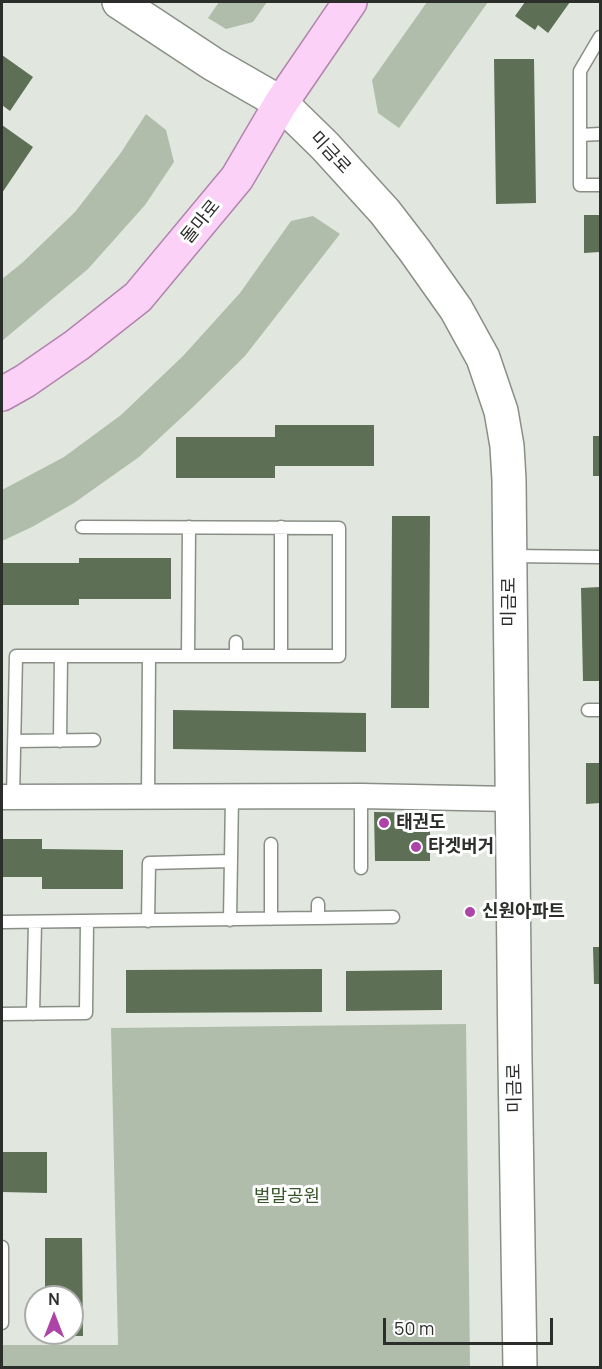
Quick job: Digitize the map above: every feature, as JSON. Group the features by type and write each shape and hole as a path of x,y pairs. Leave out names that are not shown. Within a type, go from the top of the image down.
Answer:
{"main road":[{"name":"미금로","path":"119,2 213,64 281,103 325,146 391,220 456,309 483,358 501,411 507,446 510,556 520,1368"},
{"name":"돌마로","path":"2,394 68,351 138,297 237,178 281,103 350,2"}],"street":[{"path":"7,797 362,796 512,799"}],"lane":[{"path":"600,37 580,70 580,185 600,184"},
{"path":"580,135 600,134"},
{"path":"7,797 14,741 16,656 339,656 339,528 82,527"},
{"path":"188,656 189,527"},
{"path":"281,527 281,656"},
{"path":"510,556 600,557"},
{"path":"236,642 236,656"},
{"path":"60,741 61,656"},
{"path":"148,796 149,656"},
{"path":"2,710 15,710"},
{"path":"14,741 94,740"},
{"path":"230,920 232,796"},
{"path":"362,796 362,868"},
{"path":"272,844 272,919"},
{"path":"148,921 149,863 231,861"},
{"path":"318,904 318,918"},
{"path":"2,922 393,916"},
{"path":"33,1014 35,922"},
{"path":"2,1014 86,1013 87,922"},
{"path":"2,1247 2,1323"}],"green space":[{"path":"219,2 267,2 253,22 226,29 208,18"},
{"path":"427,2 488,2 399,128 378,113 372,80"},
{"path":"146,114 166,130 174,162 145,205 88,269 2,341 2,279 75,212 120,154"},
{"path":"313,216 340,234 245,356 139,457 74,503 2,541 2,490 64,457 121,415 183,356 240,293 291,221"},
{"name":"벌말공원","path":"466,1024 470,1367 2,1367 2,1345 118,1345 111,1028"}],"building":[{"path":"525,2 570,2 548,33 538,25 535,30 515,16"},
{"path":"2,55 33,77 10,111 2,105"},
{"path":"494,59 534,59 536,203 496,204"},
{"path":"2,125 33,147 2,193"},
{"path":"584,215 600,215 600,252 584,253"},
{"path":"275,425 374,425 374,466 275,466 275,478 176,478 176,437 275,437"},
{"path":"593,436 600,436 600,476 593,476"},
{"path":"392,516 430,516 429,708 391,708"},
{"path":"79,558 171,558 171,599 79,599 79,605 2,605 2,563 79,563"},
{"path":"600,587 600,681 583,681 581,588"},
{"path":"173,710 366,713 366,752 173,749"},
{"path":"586,763 600,763 600,803 586,804"},
{"path":"374,812 430,813 430,861 375,861"},
{"path":"2,839 42,839 42,849 123,850 123,889 42,889 42,877 2,877"},
{"path":"593,947 600,947 600,984 594,984"},
{"path":"322,969 322,1012 126,1013 126,970"},
{"path":"442,970 442,1010 346,1011 346,971"},
{"path":"2,1152 47,1152 47,1193 2,1192"},
{"path":"45,1238 82,1238 82,1285 45,1285"}],"place":[{"name":"태권도","path":"384,823"},
{"name":"타겟버거","path":"416,847"},
{"name":"신원아파트","path":"470,912"}]}
